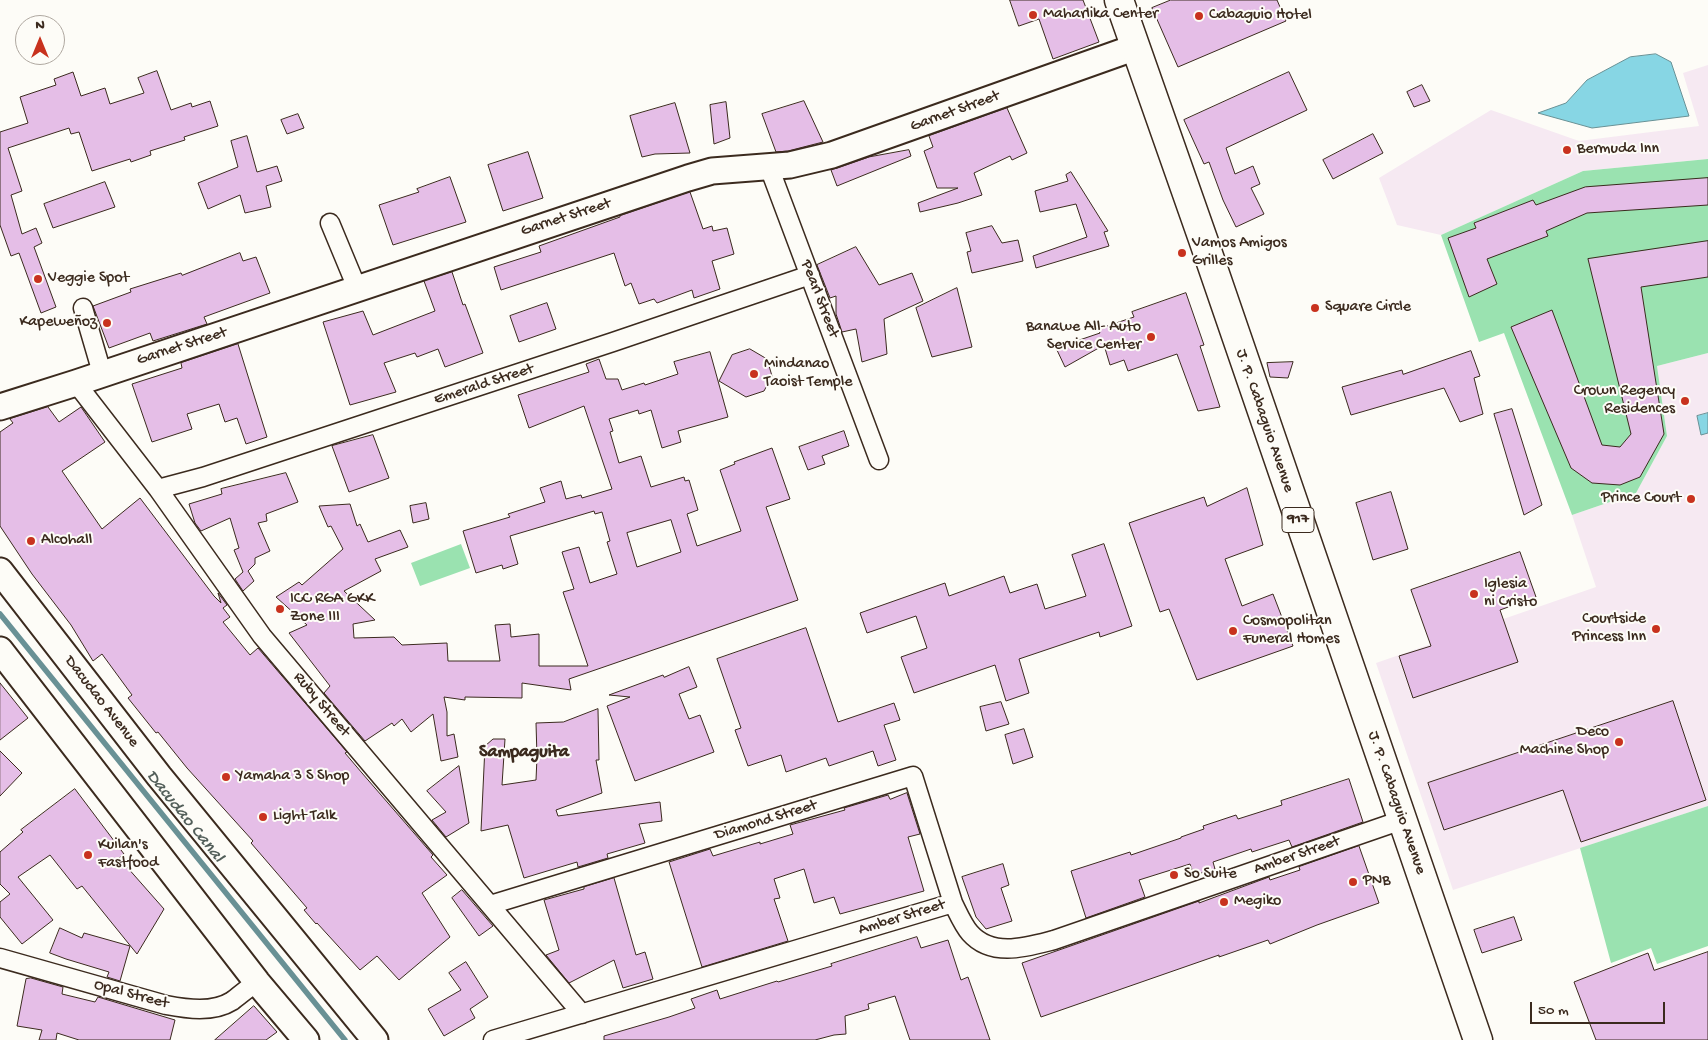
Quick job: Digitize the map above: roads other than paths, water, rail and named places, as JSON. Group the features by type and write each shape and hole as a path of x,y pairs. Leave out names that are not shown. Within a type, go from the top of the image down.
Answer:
{"main road":[{"name":"J. P. Cabaguio Avenue","path":"1119,0 1478,1040"}],"street":[{"name":"Garnet Street","path":"0,407 688,178 712,171 769,167 804,162 832,155 1136,47"},
{"name":"Pearl Street","path":"769,167 879,460"},
{"path":"330,222 357,288"},
{"name":"Emerald Street","path":"158,489 222,471 604,346 810,275"},
{"path":"83,308 102,374"},
{"name":"Ruby Street","path":"76,383 158,489 262,636 582,1014"},
{"name":"Dacudao Avenue","path":"0,571 159,776 375,1040"},
{"path":"0,650 257,982 306,1040"},
{"name":"Diamond Street","path":"490,905 913,776 953,903"},
{"name":"Amber Street","path":"493,1040 953,903 971,934 983,943 996,948 1010,950 1031,946 1054,940 1402,820"},
{"path":"0,946 6,960"},
{"name":"Opal Street","path":"6,960 166,1006 183,1008 216,1007 230,1002 257,982"}],"water":[{"path":"1656,54 1671,62 1689,116 1592,128 1538,113 1566,103 1587,80 1630,57"},
{"path":"1708,413 1708,433 1701,435 1697,416"}],"waterway":[{"name":"Dacudao Canal","path":"0,614 345,1040"}],"place":[{"name":"Maharlika Center","path":"1033,15"},
{"name":"Cabaguio Hotel","path":"1199,16"},
{"name":"Bermuda Inn","path":"1567,150"},
{"name":"Vamos Amigos Grilles","path":"1182,253"},
{"name":"Veggie Spot","path":"38,279"},
{"name":"Square Circle","path":"1315,308"},
{"name":"Kapeweñoz","path":"107,323"},
{"name":"Banawe All- Auto Service Center","path":"1151,337"},
{"name":"Mindanao Taoist Temple","path":"754,374"},
{"name":"Crown Regency Residences","path":"1685,401"},
{"name":"Prince Court","path":"1691,499"},
{"name":"Alcohall","path":"31,541"},
{"name":"Iglesia ni Cristo","path":"1474,594"},
{"name":"ICC RGA GKK Zone III","path":"280,609"},
{"name":"Courtside Princess Inn","path":"1656,629"},
{"name":"Cosmopolitan Funeral Homes","path":"1233,631"},
{"name":"Deco Machine Shop","path":"1619,742"},
{"name":"Yamaha 3 S Shop","path":"226,777"},
{"name":"Light Talk","path":"263,817"},
{"name":"Kuilan's Fastfood","path":"88,855"},
{"name":"So Suite","path":"1174,875"},
{"name":"PNB","path":"1353,882"},
{"name":"Megiko","path":"1224,902"}],"district":[{"name":"Sampaguita","path":"524,753"}]}
